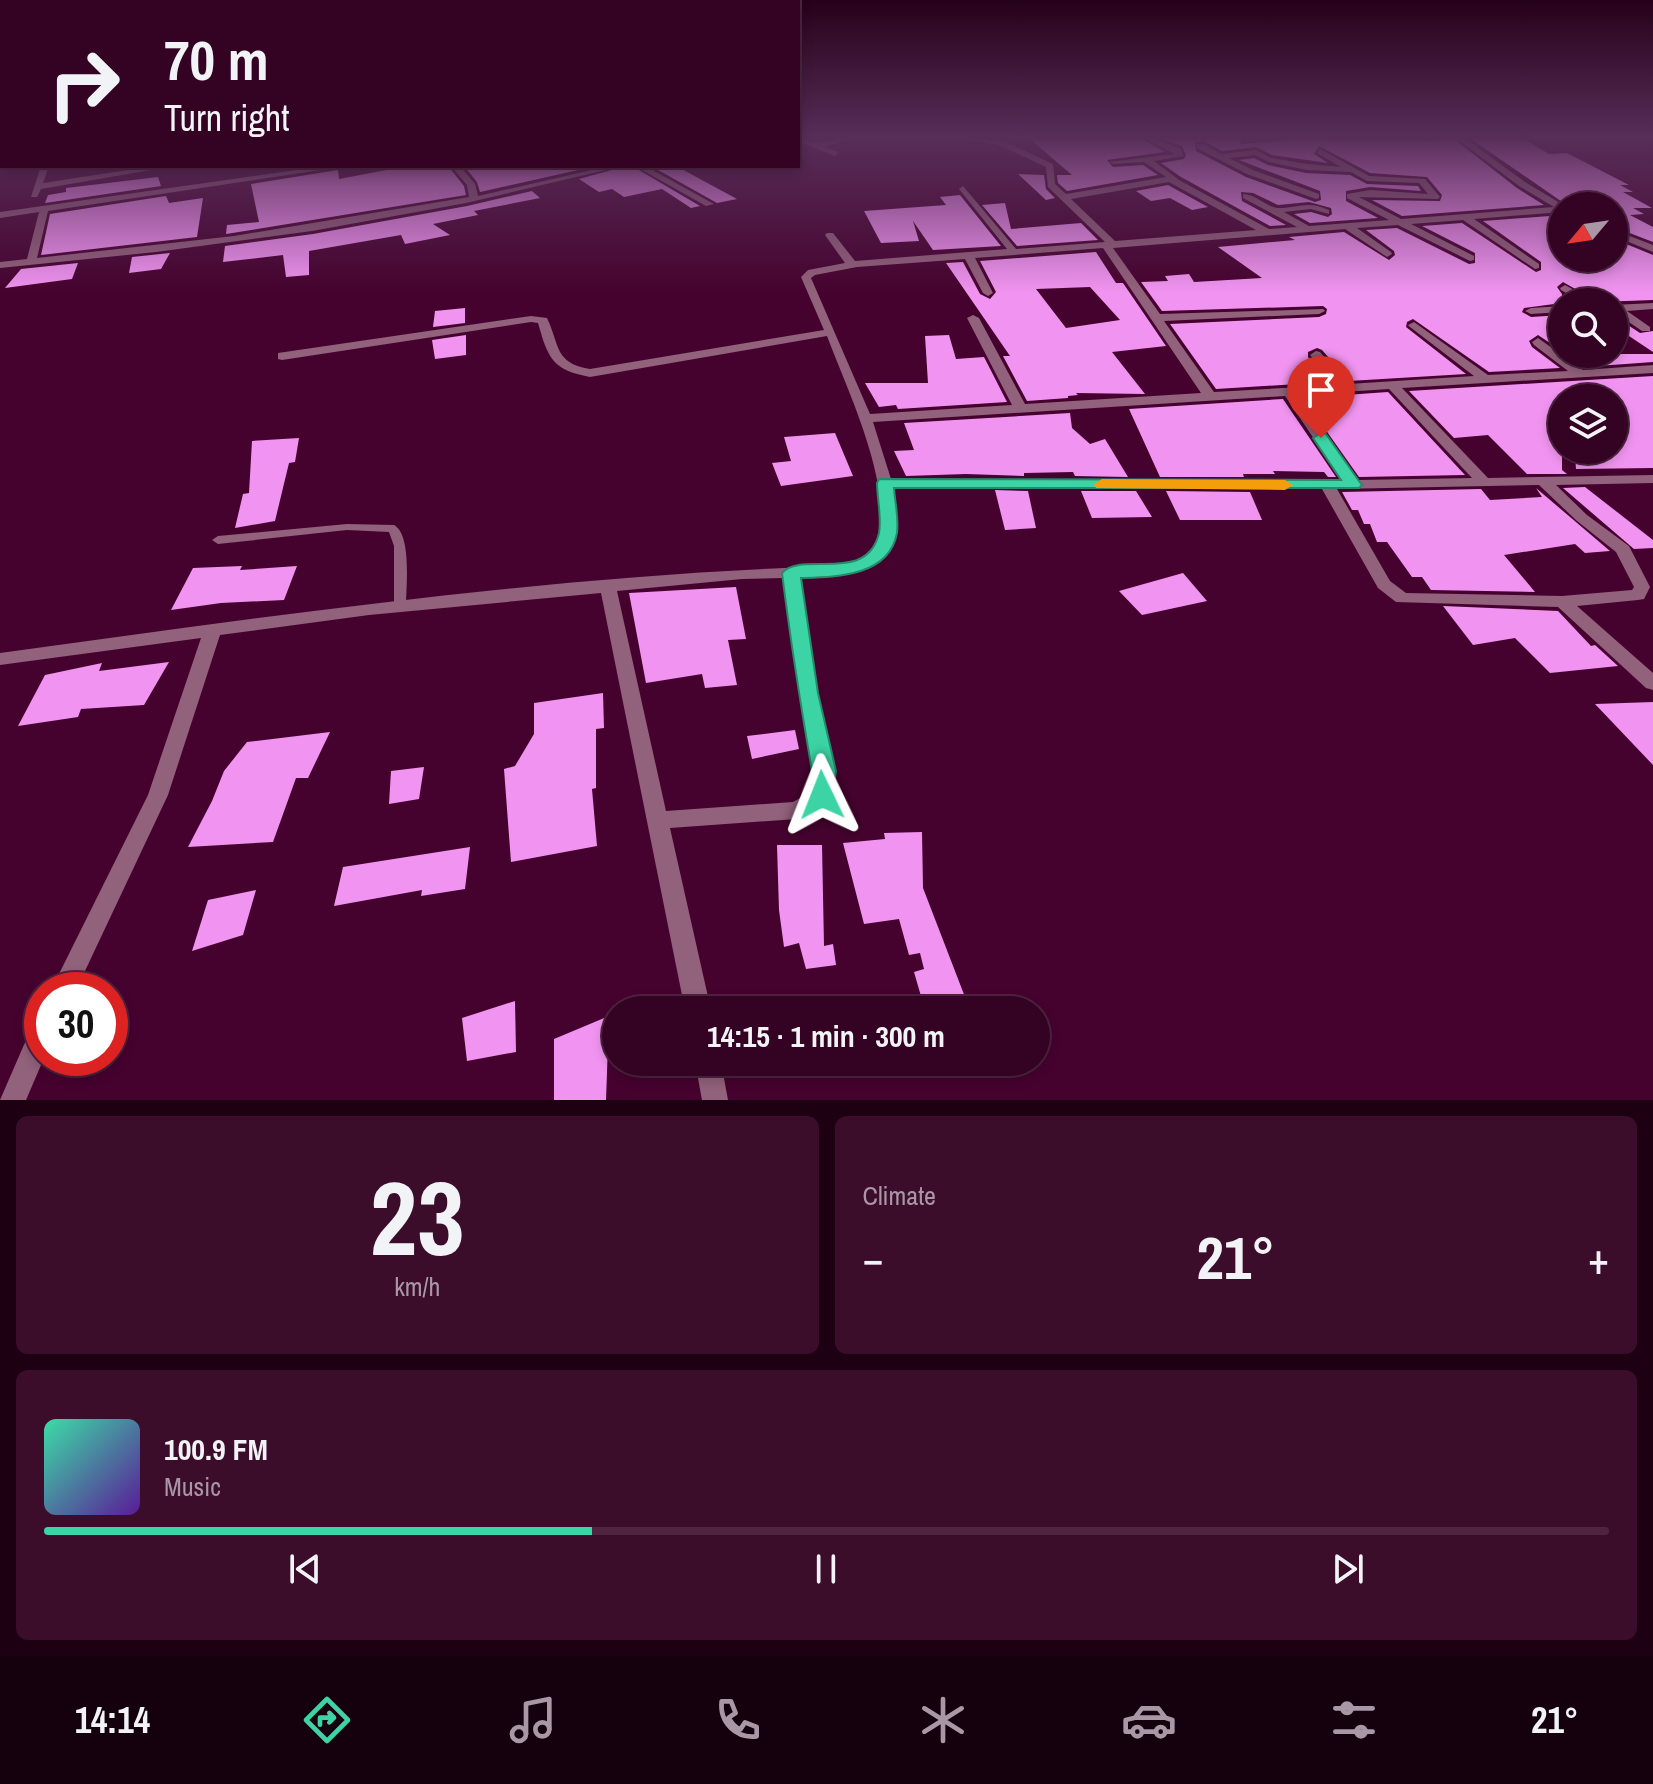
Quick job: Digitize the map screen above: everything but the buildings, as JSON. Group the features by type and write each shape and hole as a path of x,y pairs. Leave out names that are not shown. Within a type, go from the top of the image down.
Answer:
{"street":[{"path":"27,212 36,190"},
{"path":"0,215 174,190"},
{"path":"472,190 474,199"},
{"path":"0,265 295,232 512,190"},
{"path":"684,190 709,204"},
{"path":"964,190 1014,252"},
{"path":"1057,190 1111,245 1209,395"},
{"path":"1064,197 1099,190"},
{"path":"1193,190 1269,233"},
{"path":"1300,190 1316,196"},
{"path":"1430,190 1435,197 1370,193 1350,196 1470,258"},
{"path":"1246,196 1310,230"},
{"path":"1274,211 1312,206 1326,212"},
{"path":"31,262 44,209"},
{"path":"0,659 400,606 842,571 859,566 877,554 888,533 885,483 865,418 806,277 825,269 852,265 1548,210"},
{"path":"1465,217 1535,266"},
{"path":"1349,227 1387,254"},
{"path":"830,235 852,265"},
{"path":"1628,239 1653,249"},
{"path":"968,255 988,293"},
{"path":"1628,307 1653,306"},
{"path":"1531,311 1548,310"},
{"path":"1156,318 1319,311"},
{"path":"1628,317 1646,329"},
{"path":"973,318 1019,406"},
{"path":"282,356 531,319 543,320 555,359 568,370 590,373 831,332"},
{"path":"1414,325 1485,379"},
{"path":"1538,342 1581,374"},
{"path":"1316,355 1344,387"},
{"path":"865,418 1019,406 1653,369"},
{"path":"1391,384 1486,484"},
{"path":"1288,390 1353,485"},
{"path":"885,483 1353,485 1653,479"},
{"path":"1327,485 1384,584 1394,595 1417,599 1562,602 1638,595 1642,587 1623,549 1582,518 1544,482"},
{"path":"658,820 797,810 822,795 824,771 808,693 791,573"},
{"path":"608,588 695,996"},
{"path":"1562,602 1653,683"},
{"path":"72,972 158,795 213,629"},
{"path":"12,1100 24,1073"},
{"path":"711,1076 715,1100"}],"lane":[{"path":"218,540 347,527 394,529 400,546 400,606"}],"slow traffic":[{"path":"1102,484 1285,485"}],"route":[{"path":"822,795 824,771 808,693 791,573 842,571 859,566 877,554 888,533 885,483 1353,485 1321,438"}]}
